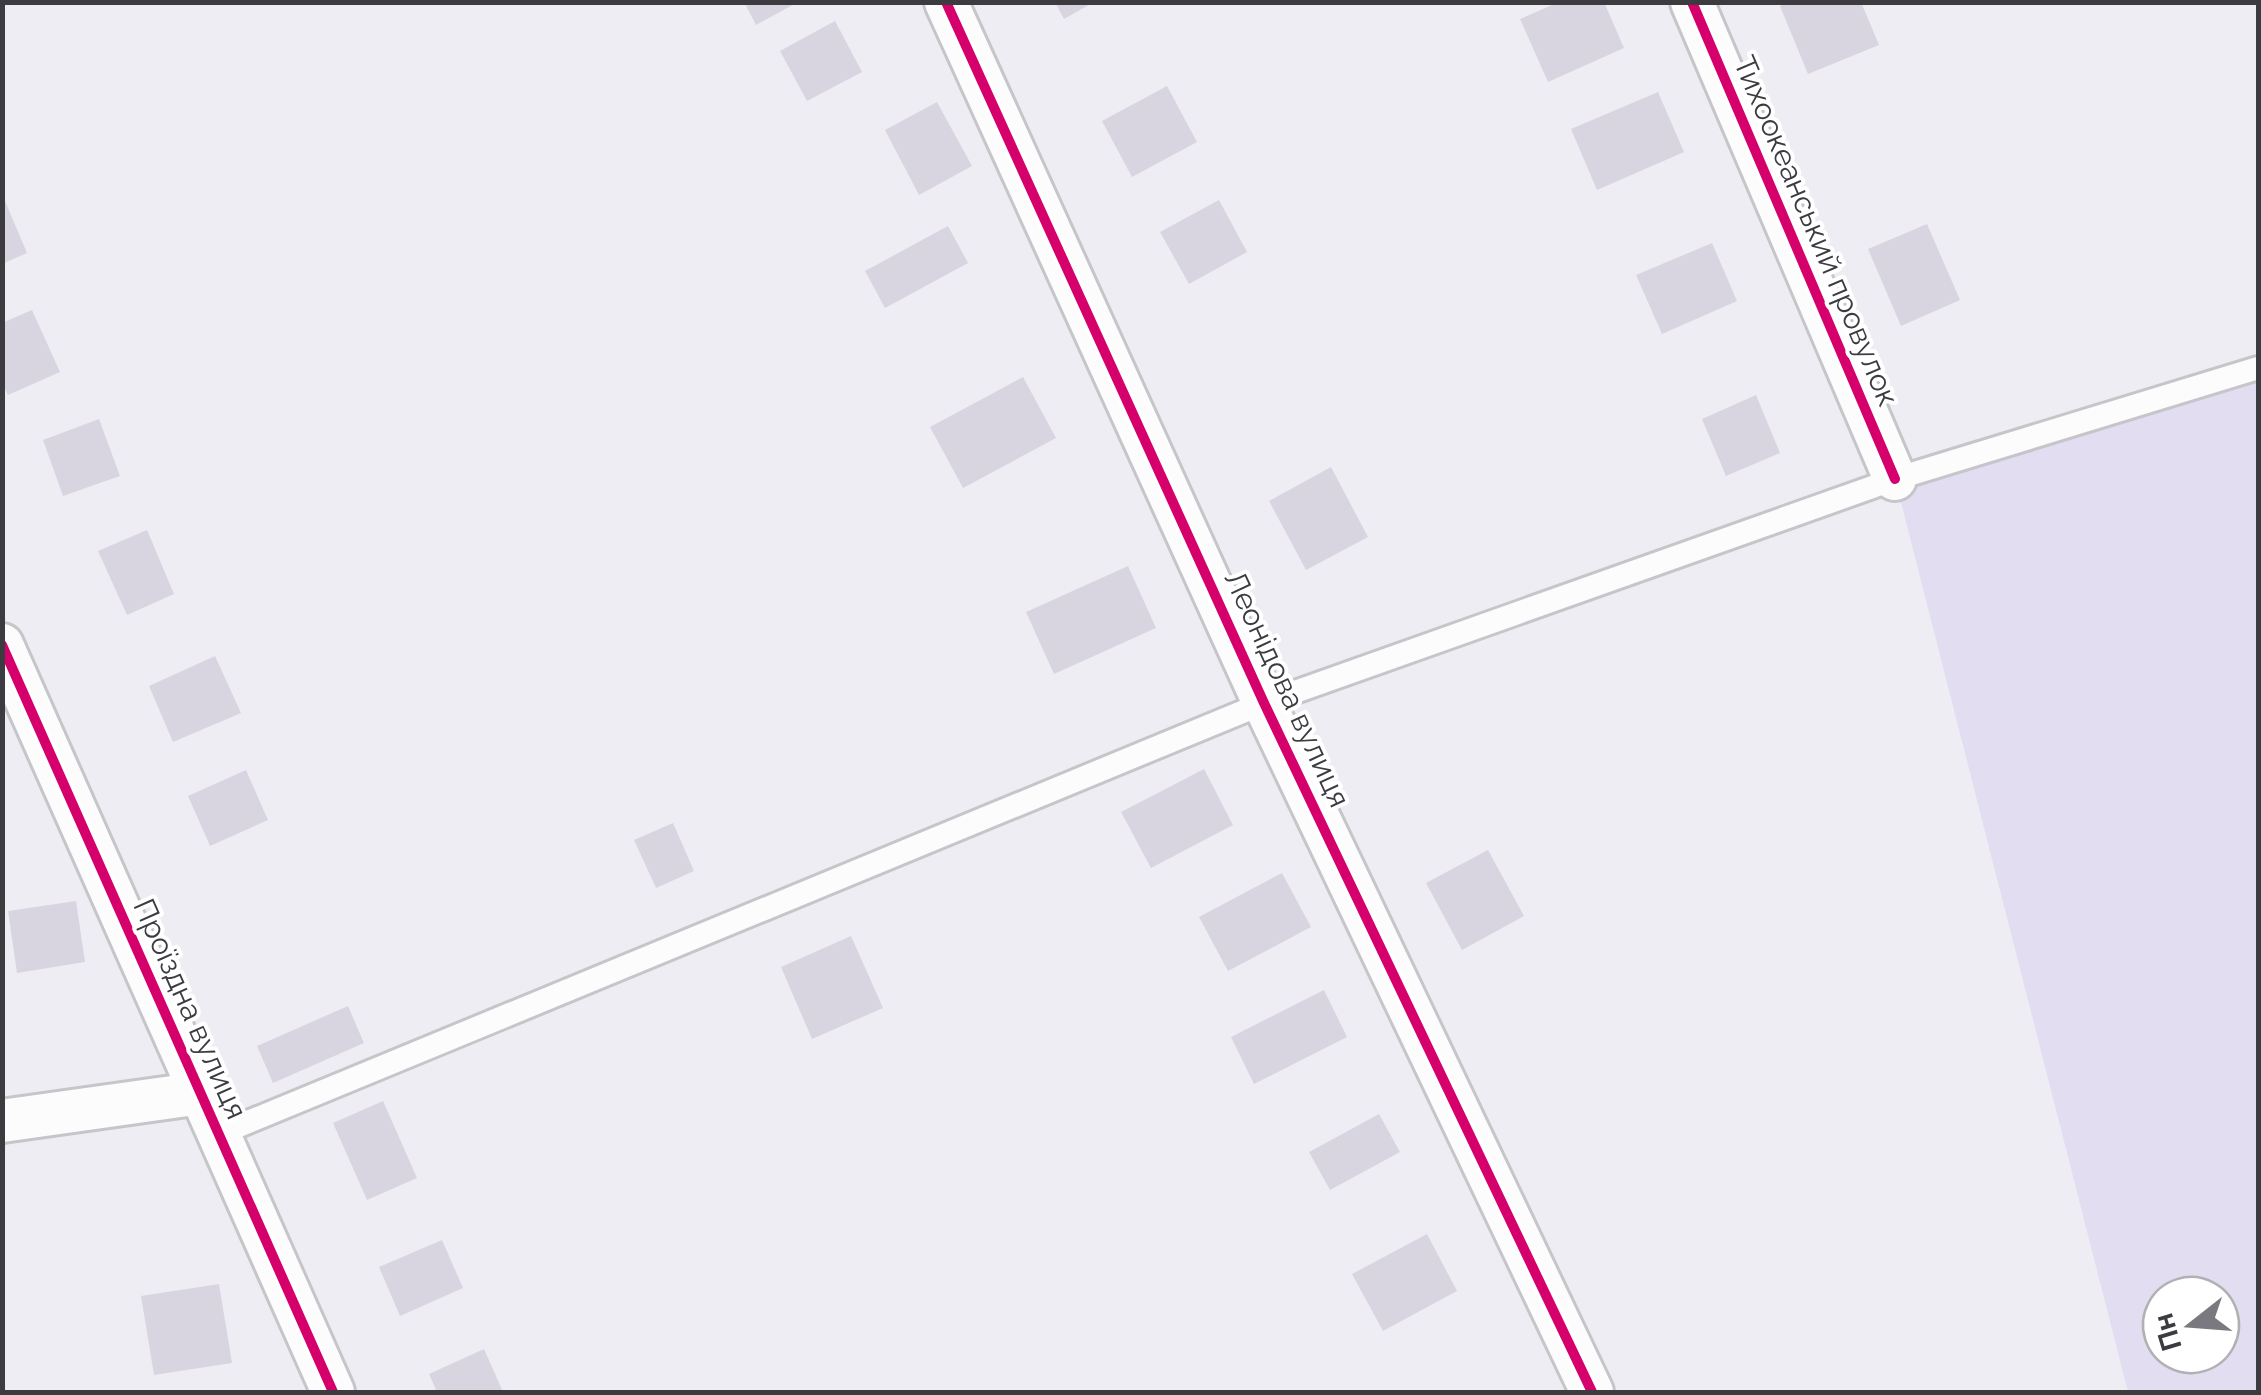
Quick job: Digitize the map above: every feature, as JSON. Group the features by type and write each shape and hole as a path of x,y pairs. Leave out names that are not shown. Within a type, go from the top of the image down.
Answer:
{"street":[{"name":"Леонідова вулиця","path":"946,2 1264,703 1592,1392"},
{"name":"Тихоокеанський провулок","path":"1692,2 1896,479"},
{"name":"Проїздна вулиця","path":"2,644 333,1392"},
{"path":"2,1121 201,1093"}],"lane":[{"path":"218,1134 1264,703 1896,479 2258,368"}],"shaded area":[{"path":"2258,368 2258,1392 2128,1392 1895,479"}],"building":[{"path":"744,2 798,2 756,25"},
{"path":"1055,2 1094,2 1064,19"},
{"path":"1559,2 1604,2 1624,48 1548,82 1520,19"},
{"path":"1789,2 1861,2 1879,45 1808,74 1780,6"},
{"path":"835,21 862,72 807,101 780,51"},
{"path":"1167,86 1197,142 1132,177 1102,121"},
{"path":"1658,92 1684,152 1597,190 1571,129"},
{"path":"937,102 972,166 919,195 885,130"},
{"path":"2,194 27,253 2,264"},
{"path":"1219,200 1247,252 1189,284 1160,232"},
{"path":"1927,224 1960,300 1901,326 1868,249"},
{"path":"948,226 968,263 885,308 865,271"},
{"path":"1712,243 1737,301 1662,334 1636,275"},
{"path":"32,310 60,372 8,395 2,383 2,323"},
{"path":"1023,377 1056,438 963,488 930,427"},
{"path":"1756,395 1780,453 1726,476 1702,419"},
{"path":"99,419 120,476 63,496 43,440"},
{"path":"1331,467 1368,537 1306,570 1269,501"},
{"path":"147,530 174,594 127,615 98,551"},
{"path":"1128,566 1156,628 1054,674 1026,612"},
{"path":"215,656 241,713 173,742 149,686"},
{"path":"1204,769 1233,825 1151,868 1121,812"},
{"path":"246,770 268,820 210,846 188,796"},
{"path":"673,823 694,871 656,888 634,840"},
{"path":"1488,850 1524,916 1462,950 1426,883"},
{"path":"1282,873 1311,927 1228,971 1199,917"},
{"path":"76,901 85,962 17,973 8,911"},
{"path":"851,936 883,1008 812,1039 781,967"},
{"path":"1324,990 1347,1037 1254,1084 1231,1037"},
{"path":"348,1006 364,1043 273,1083 257,1046"},
{"path":"383,1101 417,1178 367,1200 333,1123"},
{"path":"1379,1114 1400,1152 1330,1190 1309,1152"},
{"path":"1427,1234 1457,1291 1383,1331 1352,1274"},
{"path":"442,1240 463,1288 400,1316 379,1267"},
{"path":"219,1284 232,1363 154,1375 141,1296"},
{"path":"484,1349 503,1392 437,1392 429,1374"}],"cycle path":[{"path":"946,2 1264,703 1592,1392"},
{"path":"1692,2 1895,479"},
{"path":"2,645 333,1392"}]}
